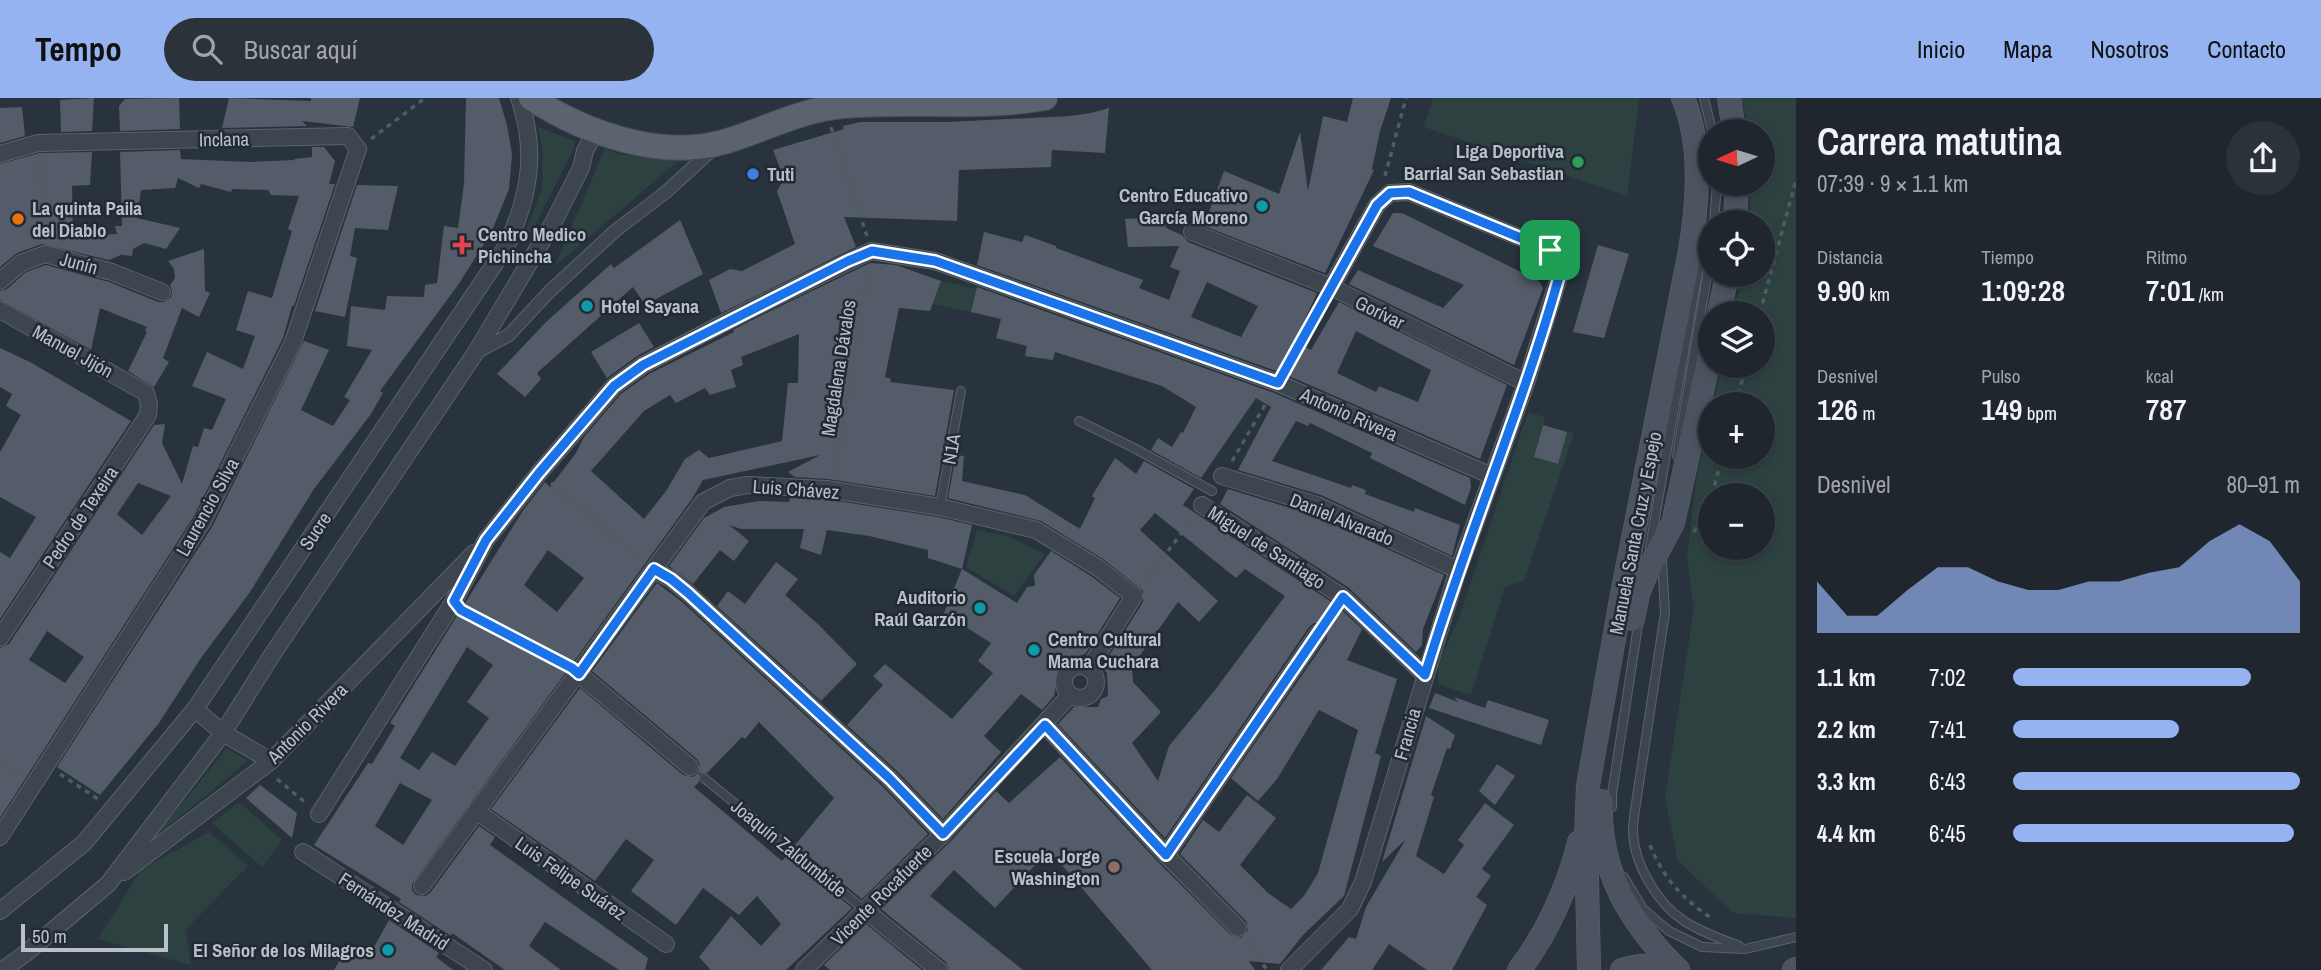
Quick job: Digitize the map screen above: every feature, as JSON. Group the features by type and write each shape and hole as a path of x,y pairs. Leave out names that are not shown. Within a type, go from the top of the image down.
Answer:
{"main road":[{"path":"531,98 595,132 684,147 724,142 789,118 842,106 982,105 1045,98"},
{"name":"Manuela Santa Cruz y Espejo","path":"1589,970 1586,798 1692,242 1696,166 1691,127 1683,98"},
{"path":"1729,98 1732,119"},
{"name":"Manuela Santa Cruz y Espejo","path":"1678,970 1641,930 1620,897 1606,860 1601,826 1602,788 1636,603 1646,574 1671,529 1676,513 1705,378"},
{"path":"1519,970 1545,929 1569,874 1580,839 1586,798"},
{"path":"1622,970 1655,965 1678,970"}],"street":[{"name":"Sucre","path":"0,911 84,844 195,709 508,245 526,198 530,174 526,125 519,98"},
{"name":"Sucre","path":"3,970 108,884 223,733 272,655 476,352 553,223 581,169 585,151 595,132"},
{"name":"Inclana","path":"0,154 38,144 348,135 358,149"},
{"name":"Sucre","path":"476,352 509,335 549,292 606,239 666,192 702,157 724,142"},
{"name":"Laurencio Silva","path":"0,837 204,521 293,342 358,149"},
{"name":"Francia","path":"1289,970 1350,909 1363,882 1458,570 1526,383 1559,277 1558,261 1550,250 1409,192 1390,193 1377,205"},
{"path":"1331,287 1377,205"},
{"name":"Gorívar","path":"1192,232 1331,287 1526,383"},
{"name":"Antonio Rivera","path":"108,884 271,761 486,540 614,386 643,365 872,251 935,261 1278,383 1492,476"},
{"name":"Junín","path":"0,281 22,263 45,254 112,272 162,292"},
{"name":"Manuel Jijón","path":"0,310 146,393"},
{"name":"Pedro de Texeira","path":"0,638 148,415 146,393"},
{"name":"Daniel Alvarado","path":"1222,476 1317,505 1458,570"},
{"name":"Luis Chávez","path":"422,886 702,502 730,488 748,485 832,490 940,507 1037,530 1097,568 1134,596"},
{"name":"Miguel de Santiago","path":"1204,502 1343,597 1425,675"},
{"name":"Antonio Rivera","path":"319,814 454,601 486,540"},
{"path":"654,569 688,593 889,778 943,834"},
{"name":"Vicente Rocafuerte","path":"1089,668 1134,596"},
{"path":"1166,855 1318,634"},
{"name":"Vicente Rocafuerte","path":"1077,666 1089,668 1097,680 1094,692 1083,699 1070,695 1064,685 1067,673 1077,666"},
{"path":"579,674 690,767"},
{"name":"Vicente Rocafuerte","path":"804,970 943,834 1070,695"},
{"path":"195,709 223,733 271,761"},
{"path":"1045,725 1238,928"},
{"name":"Luis Felipe Suárez","path":"476,811 666,944"},
{"name":"Fernández Madrid","path":"303,852 484,970"},
{"name":"Joaquín Zaldumbide","path":"866,911 939,970"}],"lane":[{"path":"1693,98 1699,119"},
{"path":"1704,98 1710,119"},
{"path":"1705,205 1706,196"},
{"path":"1612,816 1612,794 1646,574 1698,271"},
{"path":"1675,464 1705,287"},
{"name":"N1A","path":"940,507 961,391"},
{"path":"1079,421 1134,448 1204,502"},
{"path":"1673,478 1662,547 1665,613 1633,833 1644,873 1662,900 1682,919 1745,949"},
{"name":"Joaquín Zaldumbide","path":"704,778 866,911"},
{"path":"1620,865 1624,878 1643,908 1669,931 1702,947 1745,949 1796,937"}],"path":[{"path":"358,149 425,98"},
{"path":"1377,205 1406,98"},
{"path":"829,121 872,251"},
{"path":"38,144 45,254"},
{"path":"1763,301 1796,180"},
{"name":"Magdalena Dávalos","path":"832,490 872,251"},
{"path":"1222,476 1331,287"},
{"path":"539,473 654,569"},
{"path":"1134,596 1204,502"},
{"path":"454,601 461,610 579,674"},
{"path":"0,764 21,774"},
{"path":"47,765 113,809"},
{"path":"1649,841 1658,864 1688,903 1720,923"},
{"path":"1238,928 1267,970"}],"shaded area":[{"name":"Liga Deportiva Barrial San Sebastian","path":"1433,98 1639,98 1627,196 1424,127"},
{"path":"1741,98 1796,98 1796,918 1733,913 1678,861 1665,797 1694,608 1687,558 1698,469 1775,469 1775,392 1716,392 1719,378 1775,378 1775,301 1737,301 1740,287 1775,287 1775,210 1750,210 1750,196 1775,196 1775,119 1746,119"},
{"path":"538,127 574,141 574,147 527,242 523,239 542,189 543,153"},
{"path":"605,148 618,154 678,161 555,266"},
{"path":"941,281 976,289 971,312 933,304"},
{"path":"1528,412 1545,417 1534,457 1557,464 1567,432 1574,433 1524,581 1505,587 1471,695 1438,684 1438,664 1459,618"},
{"path":"977,530 1008,536 1045,554 1014,596 966,567"},
{"path":"227,748 248,761 155,837"},
{"path":"239,802 282,840 262,867 212,823"},
{"path":"209,832 248,866 186,929 191,965 98,939 141,870"}],"building":[{"path":"94,98 92,131 61,132 60,100"},
{"path":"179,98 180,129 120,131 119,106 125,99"},
{"path":"229,98 311,101 311,98 360,98 353,127 302,121 307,126 222,128"},
{"path":"466,98 499,98 507,125 512,154 509,189 491,233 458,285 380,391 383,393 371,414 314,489 250,592 201,658 159,723 100,795 57,767 212,527 304,341 329,350 301,410 333,426 350,400 344,397 372,350 347,346 351,306 385,310 387,296 424,297 425,285 437,283 444,226 458,228 464,184"},
{"path":"1353,98 1391,98 1380,131 1372,169 1374,170 1325,273 1204,226 1224,171 1279,194 1300,132 1308,191 1323,116 1347,122"},
{"path":"22,107 25,136 0,143 0,108"},
{"path":"1109,108 1105,153 1052,150 1051,167 959,170 957,221 844,217 856,247 721,313 709,280 730,269 742,271 795,244 777,191 784,179 773,150 860,122 947,122 1070,116"},
{"path":"312,147 324,147 335,161 329,184 335,184 283,338 194,516 0,818 0,648 9,644 154,425 165,424 162,443 182,484 193,446 198,447 204,428 212,430 226,399 192,386 207,352 243,369 255,336 236,330 248,291 272,298 292,231 288,229 299,196 271,195 268,190 232,189 231,192 201,184 199,188 178,178 175,188 141,190 137,218 180,228 166,249 144,243 133,249 132,256 123,254 109,260 42,244 17,253 0,267 0,164 40,153 92,152 90,185 72,186 73,236 117,234 115,226 122,226 120,152 180,150 181,159 250,162 312,157","holes":["138,483 171,496 142,535 117,514","47,631 84,657 65,683 29,660"]},
{"path":"357,185 398,186 388,230 355,228 350,256 357,258 345,317 315,311"},
{"path":"1393,213 1402,213 1539,281 1543,288 1514,365 1349,284 1358,270 1443,308 1464,285 1373,246"},
{"path":"1165,217 1166,228 1182,235 1188,242 1317,293 1295,341 1311,350 1339,302 1507,385 1480,459 1282,373 977,265 984,232 1022,242 1025,235 1143,280 1139,288 1169,300 1180,271 1170,267 1179,246 1128,247 1125,219","holes":["1207,282 1258,306 1241,337 1191,317","1356,331 1431,370 1418,402 1379,386 1376,392 1337,373"]},
{"path":"680,220 703,274 645,305 633,287 537,373 541,379 525,397 497,374 546,322 611,264 614,268"},
{"path":"1598,245 1629,254 1604,338 1573,332"},
{"path":"204,249 205,291 210,293 199,317 182,308 163,358 169,362 154,387 128,371 147,327 100,308 91,350 0,300 0,291 7,289 26,272 46,265 109,282 164,302 171,297 170,285 175,278 174,269 168,261"},
{"path":"870,263 896,265 941,281 930,311 899,308 885,377 891,379 890,382 954,390 935,496 828,479 795,477 788,472 820,455 703,480 692,499 412,884 416,895 426,896 430,893 479,826 495,837 490,845 648,958 645,970 619,970 545,922 529,946 561,970 505,970 452,933 451,936 399,902 401,899 314,845 368,763 372,764 395,726 390,723 524,509 545,482 550,487 576,453 584,437 621,394 649,374 734,332 733,330","holes":["799,334 798,383 788,383 782,441 709,458 699,450 685,459 666,491 644,519 591,471 644,411 670,395 676,403 705,388 710,395 736,387 731,370 743,365 741,357","548,550 584,578 557,612 524,585","467,647 493,665 467,702 489,718 455,766 432,752 419,770 400,758","400,783 432,800 403,845 375,826"]},
{"path":"977,287 1274,393 1470,478 1471,487 1465,505 1370,458 1372,453 1310,423 1308,426 1296,421 1272,461 1351,488 1352,485 1366,490 1365,494 1414,512 1415,508 1460,525 1452,556 1321,495 1238,470 1271,407 1256,398 1201,478 1151,450 1158,438 1172,447 1181,432 1183,433 1196,407 1162,386 1055,352 1053,360 1025,356 1027,346 996,338 1001,319 971,312"},
{"path":"639,323 654,347 607,378 591,352"},
{"path":"0,348 30,362 131,421 0,619 0,552 10,558 36,517 0,497 0,452 21,415 6,406 12,394 0,387"},
{"path":"1543,425 1567,432 1558,464 1534,457"},
{"path":"956,455 964,456 962,481 1025,495 1080,529 1095,498 1092,496 1115,458 1136,474 1144,461 1194,489 1183,505 1336,605 1362,629 1347,660 1397,679 1375,753 1381,756 1344,896 1303,935 1280,964 1249,961 1255,970 1152,970 1049,850 995,908 954,870 930,896 1023,970 949,970 946,962 881,909 951,841 996,791 1009,803 1060,757 1231,935 1241,938 1248,930 1246,921 1180,854 1203,820 1219,832 1247,795 1276,818 1240,865 1268,893 1291,909 1304,896 1318,873 1358,730 1319,710 1277,779 1258,801 1231,778 1327,639 1327,628 1314,623 1165,838 1058,724 1074,707 1098,707 1101,699 1108,696 1107,673 1102,667 1143,602 1143,591 1103,559 1041,521 948,498","holes":["1155,513 1236,578 1245,569 1285,596 1215,690 1169,746 1158,781 1132,743 1161,712 1133,682 1132,669 1178,602 1199,622 1218,601 1140,530"]},
{"path":"1228,489 1313,515 1444,575 1423,629 1422,645 1416,652 1349,588 1220,504"},
{"path":"790,498 825,499 972,525 962,569 928,558 928,550 869,536 827,530 821,555 800,548 804,529 741,529 729,525 749,541 734,561 720,550 693,584 669,566 704,518 724,507 759,501 789,502"},
{"path":"1051,551 1120,598 1086,653 1066,663 1059,670 1054,696 1042,710 1021,694 984,736 1001,752 943,819 897,771 847,725 883,685 873,676 885,664 952,719 993,673 978,661 991,643 944,613 962,569 1017,603 1027,587 1035,586 1034,575"},
{"path":"776,562 798,579 785,595 857,664 821,701 717,606 728,591 745,604"},
{"path":"657,583 681,601 882,786 928,834 862,899 795,845 834,798 759,722 745,739 742,737 707,773 699,773 699,782 694,787 782,861 787,855 852,908 786,970 711,970 699,957 731,916 761,946 781,924 757,896 739,915 703,888 676,925 631,891 654,860 626,839 595,881 491,809 580,688 683,775 693,777 698,773 700,764 697,759 592,671"},
{"path":"1435,693 1485,708 1488,700 1549,720 1541,745 1429,708"},
{"path":"1426,716 1455,735 1450,749 1447,748 1431,795 1434,797 1416,856 1444,874 1464,845 1458,840 1485,803 1514,825 1482,869 1491,876 1476,897 1487,905 1452,970 1427,970 1389,944 1372,970 1321,970 1349,937 1356,939 1366,907 1406,839 1382,862"},
{"path":"1497,764 1515,776 1495,805 1479,791"},
{"path":"260,785 297,813 292,838 246,798"},
{"path":"389,920 439,953 436,957 453,970 334,970 349,944 369,956"},
{"path":"866,924 922,970 830,970 824,965"}],"place":[{"name":"Liga Deportiva Barrial San Sebastian","path":"1578,162"},
{"name":"Tuti","path":"753,174"},
{"name":"Centro Educativo García Moreno","path":"1262,206"},
{"name":"La quinta Paila del Diablo","path":"18,219"},
{"name":"Centro Medico Pichincha","path":"462,245"},
{"name":"Hotel Sayana","path":"587,306"},
{"name":"Auditorio Raúl Garzón","path":"980,608"},
{"name":"Centro Cultural Mama Cuchara","path":"1034,650"},
{"name":"Escuela Jorge Washington","path":"1114,867"},
{"name":"El Señor de los Milagros","path":"388,950"}],"route":[{"path":"1409,192 1550,250 1558,261 1559,277 1553,298 1526,383 1456,576 1425,675 1343,597 1166,855 1045,725 943,834 889,778 688,593 654,569 579,674 461,610 454,601 486,540 614,386 643,365 872,251 935,261 1278,383 1377,205 1390,193 1409,192"}]}
